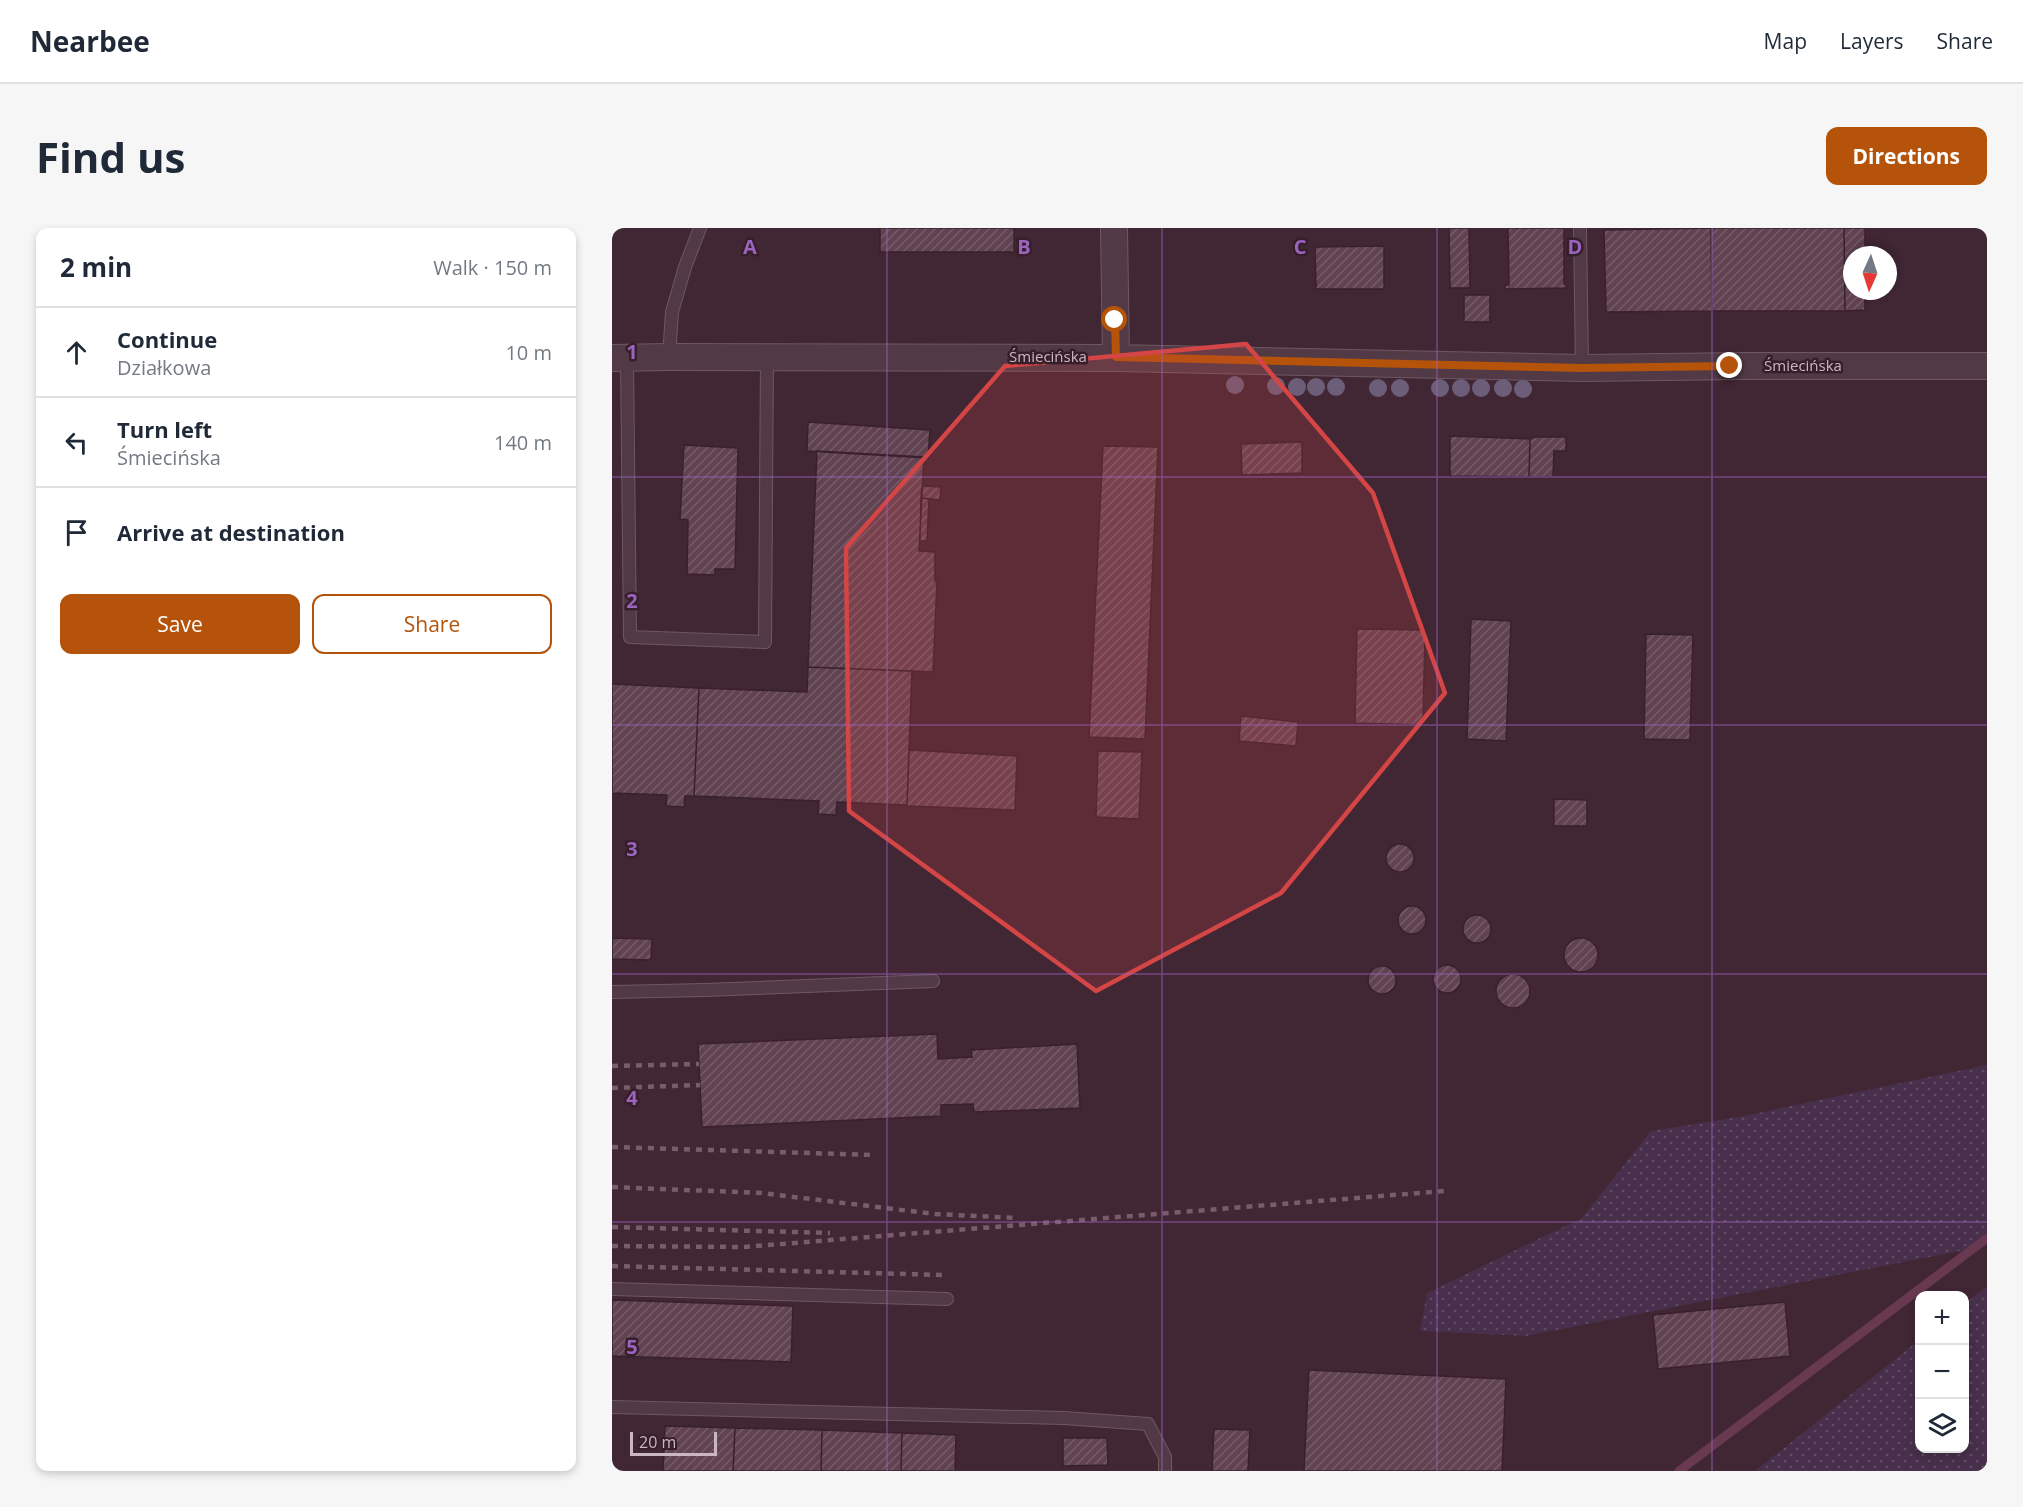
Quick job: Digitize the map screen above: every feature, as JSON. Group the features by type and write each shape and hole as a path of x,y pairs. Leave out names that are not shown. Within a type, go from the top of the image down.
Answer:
{"street":[{"path":"1114,228 1116,357"},
{"name":"Śmiecińska","path":"619,358 1116,357 1582,368 1987,366"}],"lane":[{"path":"669,357 672,312 685,267 700,228"},
{"path":"1580,228 1582,368"},
{"path":"619,358 630,637 765,642 767,357"},
{"path":"612,992 933,981"},
{"path":"612,1289 947,1299"},
{"path":"612,1407 1064,1418 1148,1424 1165,1457 1165,1471"}],"highlighted area":[{"path":"1246,344 1373,493 1445,693 1281,893 1096,991 849,811 846,548 1005,366"}],"shaded area":[{"path":"1987,1065 1987,1232 1965,1250 1526,1336 1420,1331 1427,1293 1582,1218 1651,1131 1739,1117"},
{"path":"1987,1286 1987,1471 1755,1471 1915,1343 1915,1453 1969,1453 1969,1301"}],"building":[{"path":"880,228 1014,228 1014,252 880,252"},
{"path":"1449,228 1469,228 1470,288 1450,288"},
{"path":"1508,228 1564,228 1564,284 1567,285 1566,288 1505,289 1505,285 1509,285"},
{"path":"1711,228 1844,228 1843,300 1845,300 1845,311 1712,311"},
{"path":"1711,228 1712,311 1606,312 1604,230"},
{"path":"1844,228 1865,228 1865,246 1844,246"},
{"path":"1384,246 1384,289 1316,289 1315,247"},
{"path":"1464,295 1490,295 1490,322 1464,322"},
{"path":"1845,300 1865,300 1865,310 1845,311"},
{"path":"808,422 930,430 928,458 807,451"},
{"path":"1450,436 1530,439 1529,477 1450,476"},
{"path":"1566,437 1566,451 1554,451 1553,477 1529,477 1530,439"},
{"path":"1302,442 1302,473 1242,475 1241,444"},
{"path":"684,445 738,448 735,569 715,569 715,575 687,574 688,520 680,519"},
{"path":"1103,446 1158,447 1145,739 1089,737"},
{"path":"817,451 924,457 919,551 935,552 935,581 937,581 933,672 808,667"},
{"path":"922,486 941,487 940,500 921,498"},
{"path":"921,498 929,499 927,541 920,541"},
{"path":"1471,619 1511,621 1506,741 1467,739"},
{"path":"1357,629 1425,630 1423,725 1355,723"},
{"path":"1646,634 1693,635 1690,740 1644,739"},
{"path":"808,667 912,671 907,805 837,802 836,815 818,814 819,801 694,796 699,688 807,692"},
{"path":"612,684 699,688 694,796 685,796 684,807 666,806 667,795 612,793"},
{"path":"1241,716 1298,722 1296,746 1239,741"},
{"path":"909,750 1017,756 1015,810 907,806"},
{"path":"1098,751 1142,752 1139,819 1096,817"},
{"path":"1554,799 1587,800 1587,826 1554,826"},
{"path":"1400,844 1410,848 1414,858 1410,868 1400,872 1390,868 1386,858 1390,848"},
{"path":"1412,906 1422,910 1426,920 1422,930 1412,934 1402,930 1398,920 1402,910"},
{"path":"1477,915 1487,919 1491,929 1487,939 1477,943 1467,939 1463,929 1467,919"},
{"path":"612,938 652,939 651,960 612,959"},
{"path":"1581,938 1593,943 1598,955 1593,967 1581,972 1569,967 1564,955 1569,943"},
{"path":"1447,965 1457,969 1461,979 1457,989 1447,993 1437,989 1433,979 1437,969"},
{"path":"1382,966 1392,970 1396,980 1392,990 1382,994 1372,990 1368,980 1372,970"},
{"path":"1513,974 1525,979 1530,991 1525,1003 1513,1008 1501,1003 1496,991 1501,979"},
{"path":"937,1034 938,1059 972,1057 971,1049 1077,1044 1080,1108 974,1112 973,1104 941,1105 941,1116 702,1127 698,1044"},
{"path":"612,1300 793,1306 791,1362 612,1356"},
{"path":"1785,1302 1790,1356 1658,1369 1653,1315"},
{"path":"1309,1370 1506,1379 1502,1471 1304,1471"},
{"path":"665,1426 735,1428 733,1471 663,1471"},
{"path":"735,1428 822,1430 821,1471 733,1471"},
{"path":"1214,1429 1250,1430 1248,1471 1212,1471"},
{"path":"822,1430 902,1433 901,1471 821,1471"},
{"path":"902,1433 956,1435 955,1471 901,1471"},
{"path":"1063,1438 1107,1438 1108,1465 1063,1466"}],"waterway":[{"path":"1679,1471 1987,1238"}],"railway":[{"path":"612,1066 699,1064"},
{"path":"612,1088 700,1085"},
{"path":"612,1147 874,1155"},
{"path":"612,1187 761,1193 935,1214 1017,1218"},
{"path":"612,1246 744,1247 1444,1191"},
{"path":"612,1227 830,1233"},
{"path":"612,1266 942,1275"}],"route":[{"path":"1115,320 1116,357 1582,368 1730,366"}]}
